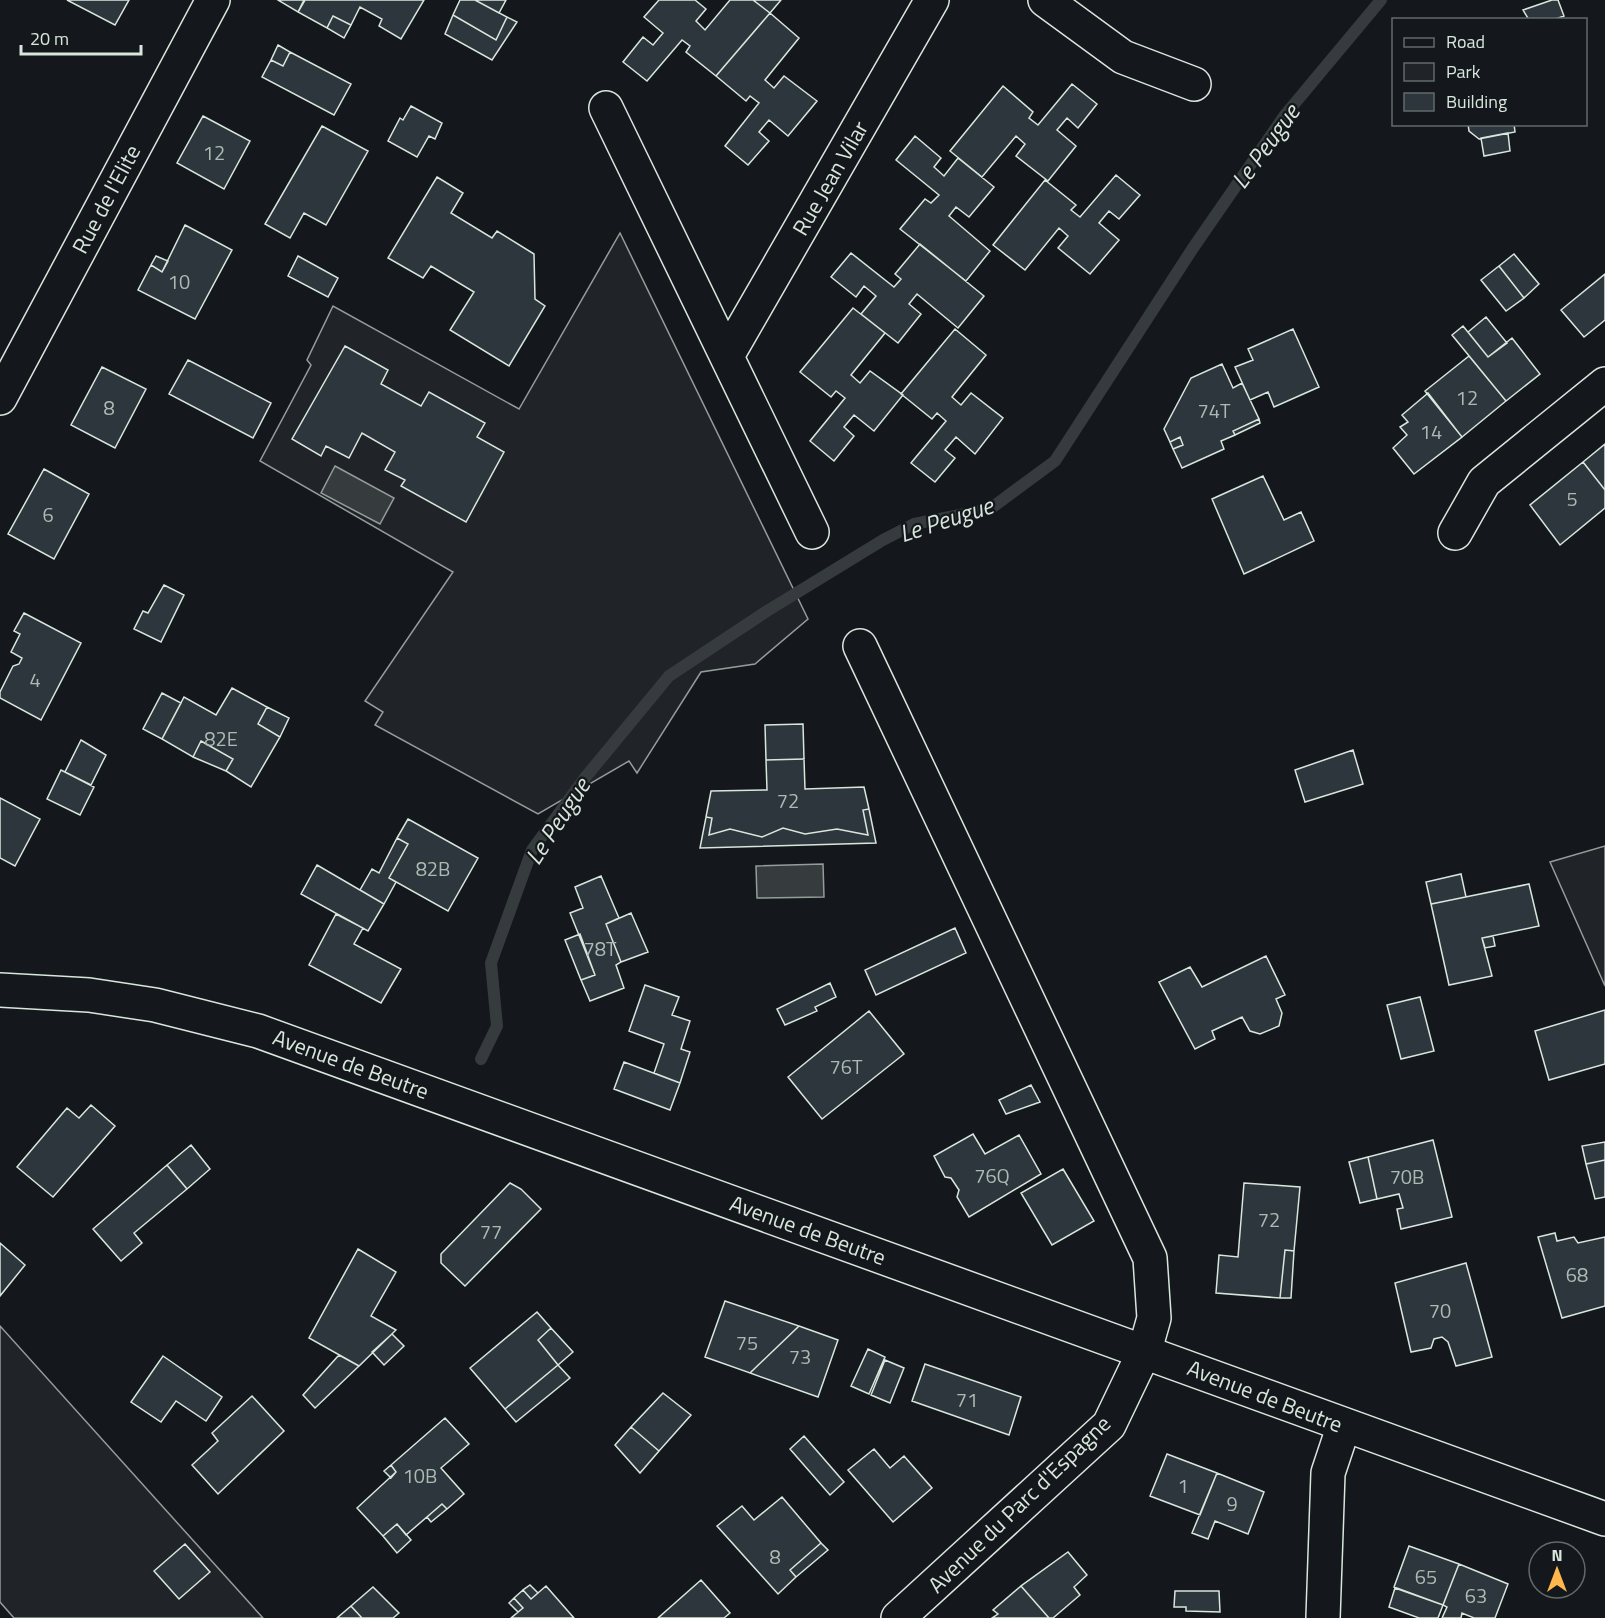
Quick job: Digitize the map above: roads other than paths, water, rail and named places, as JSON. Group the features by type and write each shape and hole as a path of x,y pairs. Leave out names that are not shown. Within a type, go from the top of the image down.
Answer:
{"street":[{"name":"Rue de l'Elite","path":"0,398 213,0"},
{"name":"Rue Jean Vilar","path":"727,356 932,0"},
{"path":"1045,0 1123,57 1194,84"},
{"path":"606,108 812,532"},
{"path":"1455,533 1484,482 1605,384"},
{"name":"Avenue du Parc d'Espagne","path":"860,646 1150,1258 1154,1318 1145,1350 1108,1425 898,1618"},
{"name":"Avenue de Beutre","path":"0,990 89,995 155,1005 258,1031 1145,1350 1605,1519"},
{"path":"1323,1618 1328,1473 1344,1425"}],"waterway":[{"name":"Le Peugue","path":"481,1059 497,1026 491,963 532,850 584,779 669,676 767,611 883,540 914,524 990,509 1055,461 1193,248 1285,115 1381,0"}]}
